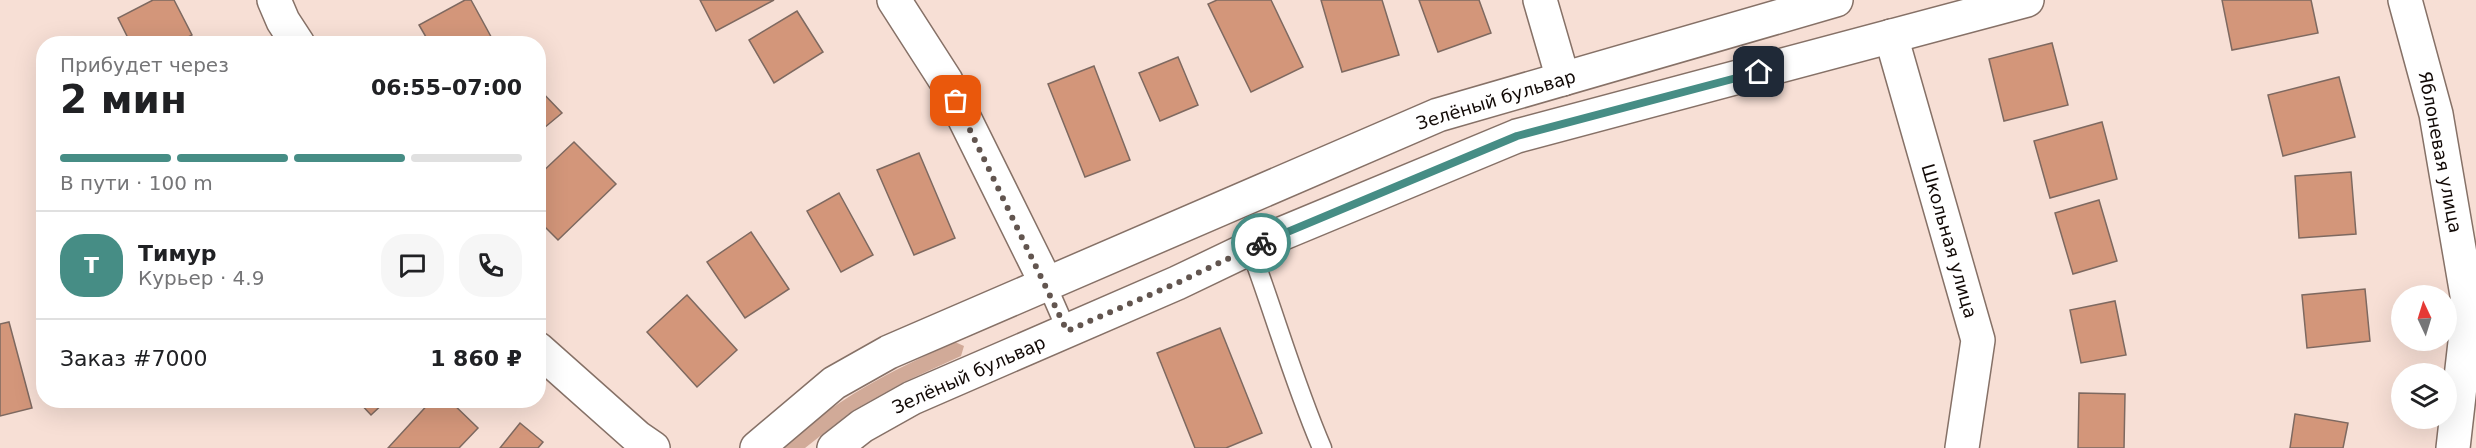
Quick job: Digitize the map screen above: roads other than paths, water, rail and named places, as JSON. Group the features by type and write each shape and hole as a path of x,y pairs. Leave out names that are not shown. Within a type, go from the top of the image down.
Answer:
{"street":[{"path":"274,0 293,36"},
{"path":"894,0 946,81 1046,283"},
{"path":"1540,0 1563,79"},
{"name":"Зелёный бульвар","path":"757,448 834,383 889,352 1438,115 1836,0"},
{"name":"Зелёный бульвар","path":"834,448 862,426 912,398 1177,283 1250,248 1517,136 2027,0"},
{"name":"Яблоневая улица","path":"2405,0 2436,114 2469,307 2453,448"},
{"name":"Школьная улица","path":"1891,36 1978,340 1962,448"},
{"path":"546,356 637,437 653,448"}],"lane":[{"path":"1250,248 1280,329 1299,394 1322,448"},
{"path":"1046,283 1067,331"}]}
